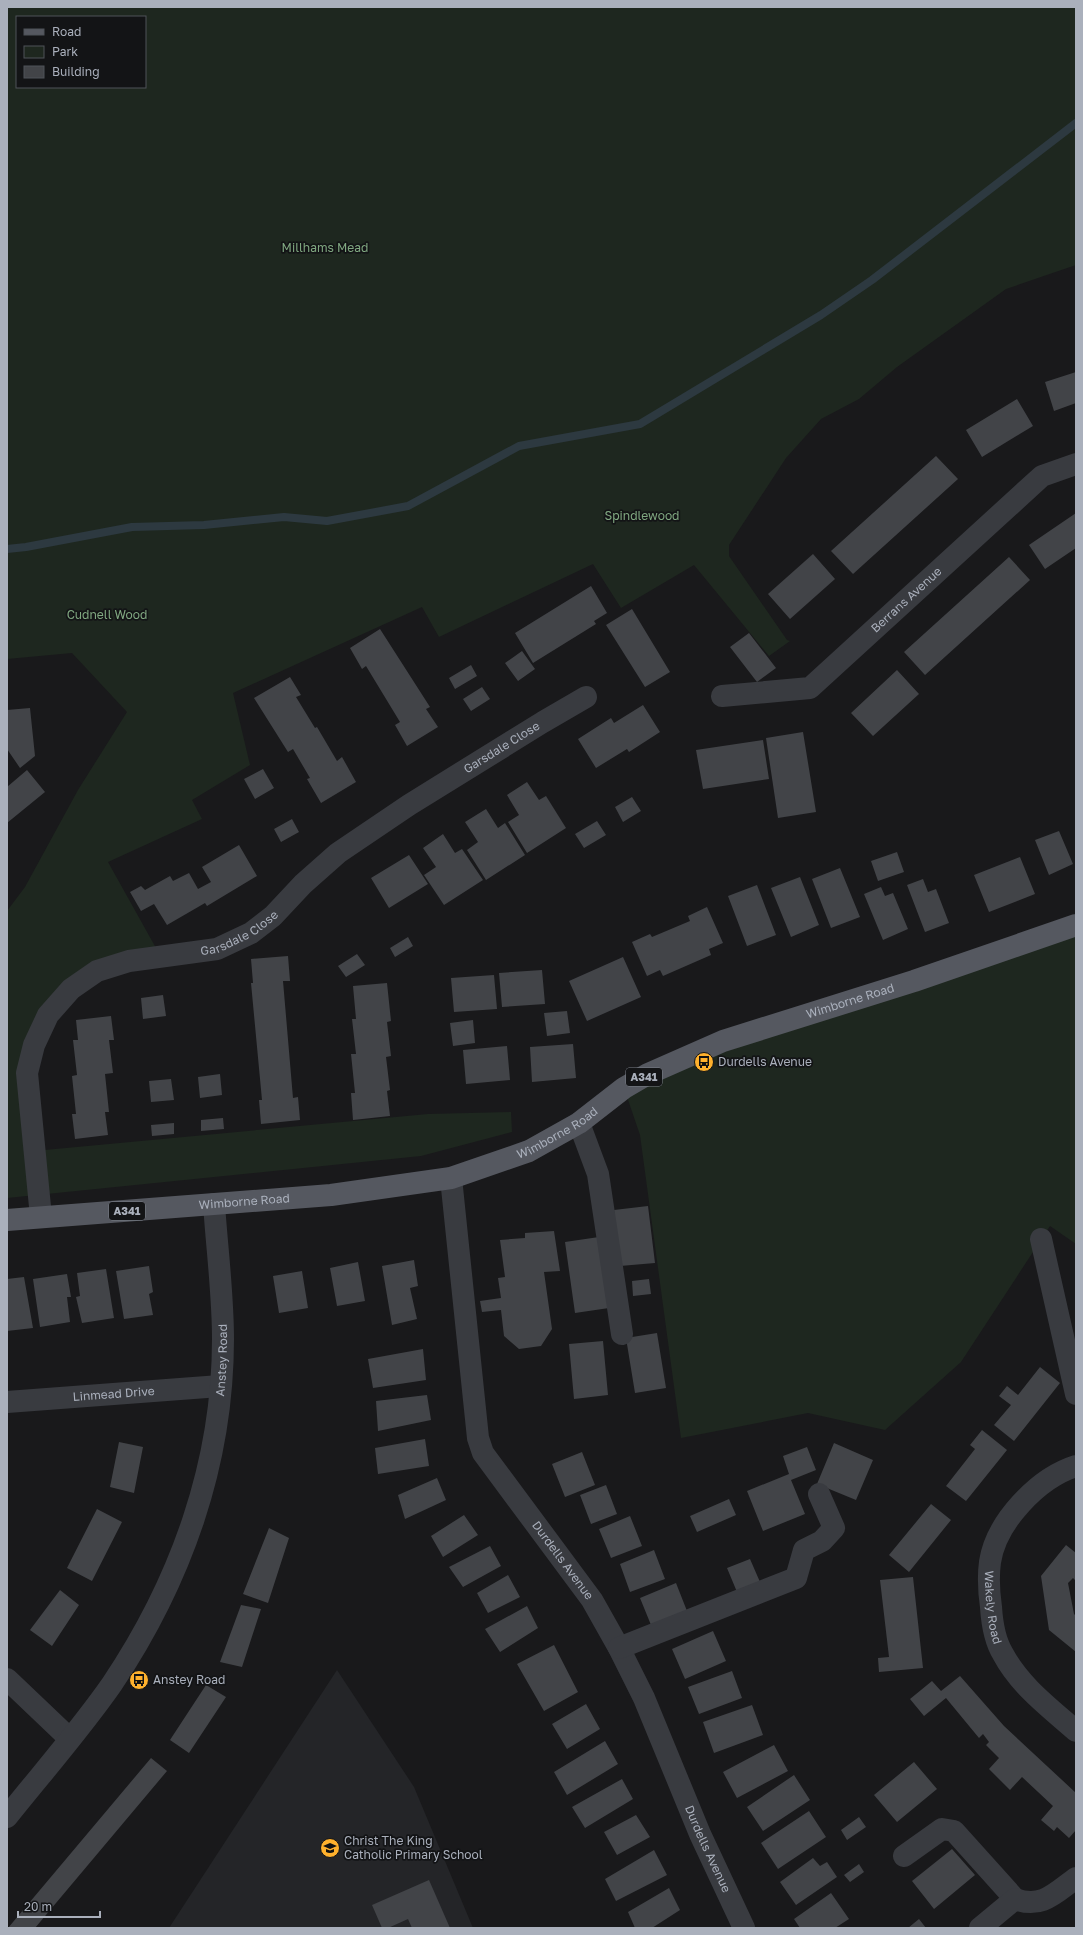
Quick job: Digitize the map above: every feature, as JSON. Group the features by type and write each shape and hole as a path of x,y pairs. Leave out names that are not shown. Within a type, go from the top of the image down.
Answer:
{"main road":[{"name":"Wimborne Road","path":"7,1220 331,1195 451,1178 529,1151 579,1123 624,1088 648,1074 723,1041 914,981 1076,925"}],"street":[{"name":"Berrans Avenue","path":"722,696 810,688 1042,476 1076,464"},
{"name":"Garsdale Close","path":"41,1217 27,1072 34,1045 48,1015 71,989 97,971 129,961 217,949 250,933 273,916 303,884 338,853 409,805 543,722 586,698"},
{"path":"579,1123 598,1174 622,1334"},
{"name":"Durdells Avenue","path":"451,1178 478,1438 483,1453 592,1600 619,1648 644,1698 700,1834 744,1928"},
{"name":"Anstey Road","path":"7,1817 70,1739 111,1684 159,1606 186,1544 203,1493 213,1441 220,1386 223,1339 214,1204"},
{"path":"1041,1239 1076,1394"},
{"name":"Linmead Drive","path":"7,1402 220,1386"},
{"name":"Wakely Road","path":"1076,1466 1047,1481 1025,1498 1003,1527 990,1561 989,1593 992,1619 1002,1654 1022,1683 1076,1731"},
{"path":"619,1648 796,1578 804,1550 822,1541 834,1528 819,1494"},
{"path":"7,1679 70,1739"},
{"path":"904,1856 942,1829 954,1831 1015,1899 1027,1903 1044,1900 1076,1878"},
{"path":"980,1928 1015,1899"}],"shaded area":[{"name":"Christ The King Catholic Primary School","path":"337,1670 414,1787 473,1928 169,1928"}],"green space":[{"name":"Millhams Mead","path":"7,7 1076,7 1076,265 1006,289 897,367 859,399 821,419 786,458 729,545 729,556 787,640 790,641 769,656 694,565 621,608 593,564 439,637 422,607 233,693 250,765 192,800 202,819 108,862 161,957 97,971 34,1045 34,1151 428,1114 511,1112 512,1132 421,1156 7,1198 7,911 25,887 78,790 127,712 72,653 7,659"},
{"path":"1076,925 1076,1244 1050,1226 961,1362 885,1430 808,1413 681,1438 640,1135 624,1088"}],"building":[{"path":"1076,372 1076,403 1054,411 1045,382"},
{"path":"1017,399 1033,426 982,457 966,430"},
{"path":"936,456 958,479 853,574 831,551"},
{"path":"1076,513 1076,548 1045,569 1029,545"},
{"path":"813,554 835,579 790,619 768,594"},
{"path":"1009,557 1030,580 925,675 904,652"},
{"path":"591,586 607,613 594,621 596,624 533,663 515,633"},
{"path":"632,609 670,672 645,687 606,625"},
{"path":"380,629 430,707 426,709 438,727 407,746 395,725 400,722 366,666 362,669 350,648"},
{"path":"749,633 776,668 757,682 730,647"},
{"path":"522,651 535,669 518,681 505,663"},
{"path":"471,665 477,676 455,689 449,678"},
{"path":"897,670 919,694 873,736 851,713"},
{"path":"290,677 301,695 296,697 315,728 317,727 337,761 342,757 356,782 321,803 307,779 310,778 293,749 288,752 254,698"},
{"path":"482,687 490,699 471,711 463,699"},
{"path":"643,705 660,732 629,752 627,749 596,768 578,739 611,718 614,723"},
{"path":"30,708 35,756 20,768 7,749 7,710"},
{"path":"803,732 816,812 778,818 766,738"},
{"path":"763,740 769,779 703,789 696,750"},
{"path":"263,769 274,788 255,799 244,779"},
{"path":"27,770 45,792 7,823 7,787"},
{"path":"527,782 539,800 546,796 566,828 527,853 508,822 519,815 507,795"},
{"path":"632,797 641,811 623,822 615,807"},
{"path":"486,809 498,828 505,823 525,855 486,880 467,850 478,842 465,822"},
{"path":"292,819 299,832 281,842 274,829"},
{"path":"597,821 606,835 584,848 575,834"},
{"path":"1059,831 1073,864 1049,875 1035,840"},
{"path":"443,834 455,853 462,849 483,880 444,905 424,875 436,867 423,848"},
{"path":"239,845 257,876 207,906 205,903 167,925 154,904 141,911 130,892 141,886 145,890 170,876 173,881 189,873 198,889 211,882 202,867"},
{"path":"897,852 904,872 878,881 871,861"},
{"path":"409,855 428,884 389,908 371,878"},
{"path":"1020,857 1035,894 989,912 974,875"},
{"path":"840,868 860,917 831,928 812,879"},
{"path":"800,877 819,925 791,937 771,888"},
{"path":"923,879 928,892 936,889 949,923 925,932 907,885"},
{"path":"757,885 776,935 747,946 728,896"},
{"path":"881,887 885,896 893,893 908,929 883,940 864,894"},
{"path":"707,907 723,943 709,949 711,955 663,976 660,970 647,976 632,942 650,934 652,937 690,921 688,916"},
{"path":"408,937 413,946 395,957 390,948"},
{"path":"357,954 365,965 346,977 338,966"},
{"path":"288,956 290,981 283,981 293,1098 298,1097 300,1120 261,1124 259,1100 262,1100 251,983 253,983 251,959"},
{"path":"623,957 641,997 587,1021 569,981"},
{"path":"542,970 545,1004 502,1007 499,973"},
{"path":"494,975 497,1009 454,1012 451,978"},
{"path":"387,983 391,1021 387,1022 391,1056 386,1057 390,1090 387,1091 390,1116 353,1120 351,1093 355,1093 351,1054 356,1054 352,1019 356,1019 353,986"},
{"path":"163,995 166,1016 143,1019 141,998"},
{"path":"567,1011 570,1033 547,1036 544,1013"},
{"path":"111,1016 114,1040 109,1040 113,1073 105,1074 109,1112 105,1112 108,1135 75,1139 72,1114 76,1114 72,1076 77,1075 73,1040 78,1040 76,1020"},
{"path":"473,1020 475,1043 453,1046 450,1023"},
{"path":"573,1044 576,1078 532,1082 530,1047"},
{"path":"507,1046 510,1080 466,1084 463,1050"},
{"path":"220,1074 222,1095 200,1098 198,1077"},
{"path":"171,1079 174,1100 151,1102 149,1081"},
{"path":"223,1118 224,1129 201,1131 201,1120"},
{"path":"174,1123 174,1134 152,1136 151,1125"},
{"path":"648,1206 655,1263 620,1266 614,1210"},
{"path":"554,1231 560,1271 544,1272 552,1329 541,1346 519,1349 504,1336 501,1310 482,1312 480,1301 501,1298 498,1278 505,1277 500,1240 525,1238 525,1233"},
{"path":"599,1237 609,1308 575,1313 565,1242"},
{"path":"414,1260 418,1286 410,1288 417,1319 392,1325 382,1266"},
{"path":"358,1262 365,1301 337,1306 330,1268"},
{"path":"149,1266 153,1292 149,1294 153,1315 124,1319 116,1271"},
{"path":"106,1269 114,1318 82,1323 76,1297 80,1296 77,1273"},
{"path":"302,1271 308,1308 279,1313 273,1276"},
{"path":"67,1274 71,1297 67,1297 70,1322 40,1327 33,1279"},
{"path":"24,1277 33,1328 7,1331 7,1279"},
{"path":"649,1279 651,1294 633,1296 632,1281"},
{"path":"657,1333 666,1388 635,1393 626,1338"},
{"path":"603,1341 608,1395 574,1399 569,1344"},
{"path":"423,1349 426,1380 373,1388 368,1359"},
{"path":"1040,1367 1060,1383 1014,1441 994,1425 1011,1405 999,1396 1007,1386 1018,1395"},
{"path":"427,1395 431,1420 378,1431 376,1401"},
{"path":"982,1430 1007,1450 966,1501 946,1486 975,1449 970,1445"},
{"path":"425,1439 429,1466 378,1474 375,1448"},
{"path":"119,1442 143,1447 134,1493 110,1487"},
{"path":"834,1443 873,1460 856,1500 817,1484"},
{"path":"807,1447 816,1470 791,1480 805,1514 763,1531 747,1491 789,1474 783,1456"},
{"path":"582,1452 595,1485 565,1497 552,1464"},
{"path":"437,1478 446,1500 405,1519 398,1495"},
{"path":"606,1485 617,1514 591,1524 580,1495"},
{"path":"729,1499 736,1515 697,1532 690,1516"},
{"path":"931,1504 951,1520 909,1572 889,1555"},
{"path":"97,1509 122,1522 92,1581 67,1568"},
{"path":"464,1515 478,1535 443,1557 431,1536"},
{"path":"630,1516 642,1546 611,1558 599,1529"},
{"path":"269,1528 289,1538 268,1603 243,1594"},
{"path":"1066,1545 1076,1553 1076,1581 1073,1578 1068,1583 1074,1614 1076,1616 1076,1652 1049,1630 1041,1576"},
{"path":"490,1546 501,1566 463,1587 449,1567"},
{"path":"654,1550 665,1579 630,1592 620,1564"},
{"path":"750,1559 760,1582 737,1592 727,1568"},
{"path":"508,1575 520,1597 488,1613 477,1593"},
{"path":"913,1577 923,1668 879,1672 878,1658 889,1657 880,1580"},
{"path":"676,1583 687,1611 651,1625 640,1598"},
{"path":"60,1590 79,1605 52,1646 30,1630"},
{"path":"241,1605 261,1609 242,1667 220,1662"},
{"path":"527,1606 538,1628 500,1652 485,1629"},
{"path":"713,1631 726,1661 685,1679 672,1649"},
{"path":"554,1645 578,1692 544,1711 517,1664"},
{"path":"732,1671 742,1698 699,1714 688,1687"},
{"path":"960,1676 1004,1726 1076,1793 1076,1830 1069,1838 1057,1827 1054,1831 1041,1820 1053,1806 1022,1777 1010,1790 989,1769 999,1758 986,1745 989,1742 983,1734 979,1738 946,1698 924,1716 910,1699 932,1681 941,1691"},
{"path":"206,1685 226,1697 189,1753 170,1740"},
{"path":"586,1704 600,1729 567,1749 552,1724"},
{"path":"752,1705 763,1735 714,1753 703,1722"},
{"path":"605,1741 618,1764 567,1795 554,1772"},
{"path":"774,1745 788,1771 737,1798 723,1772"},
{"path":"151,1758 167,1771 35,1928 8,1928"},
{"path":"914,1762 937,1789 897,1822 874,1795"},
{"path":"794,1775 810,1800 763,1831 747,1807"},
{"path":"622,1779 633,1799 585,1828 572,1807"},
{"path":"809,1811 826,1837 778,1869 761,1843"},
{"path":"636,1815 650,1837 617,1855 604,1832"},
{"path":"859,1817 866,1827 847,1840 841,1830"},
{"path":"952,1849 975,1875 934,1909 912,1881"},
{"path":"654,1850 667,1875 616,1901 605,1879"},
{"path":"813,1858 820,1866 827,1862 837,1877 796,1905 780,1882"},
{"path":"859,1864 864,1872 850,1882 844,1875"},
{"path":"429,1880 450,1928 412,1928 408,1919 388,1928 382,1928 372,1905"},
{"path":"669,1888 680,1910 652,1928 635,1928 628,1912"},
{"path":"831,1893 849,1919 835,1928 800,1928 794,1919"},
{"path":"919,1919 926,1928 908,1928"}],"waterway":[{"path":"7,549 26,547 132,527 204,525 284,517 327,521 408,506 519,446 640,424 821,315 872,280 1076,123"}],"place":[{"name":"Durdells Avenue","path":"704,1062"},
{"name":"Anstey Road","path":"139,1680"},
{"name":"Christ The King Catholic Primary School","path":"330,1848"}],"park label":[{"name":"Spindlewood","path":"642,516"},
{"name":"Cudnell Wood","path":"107,615"}]}
